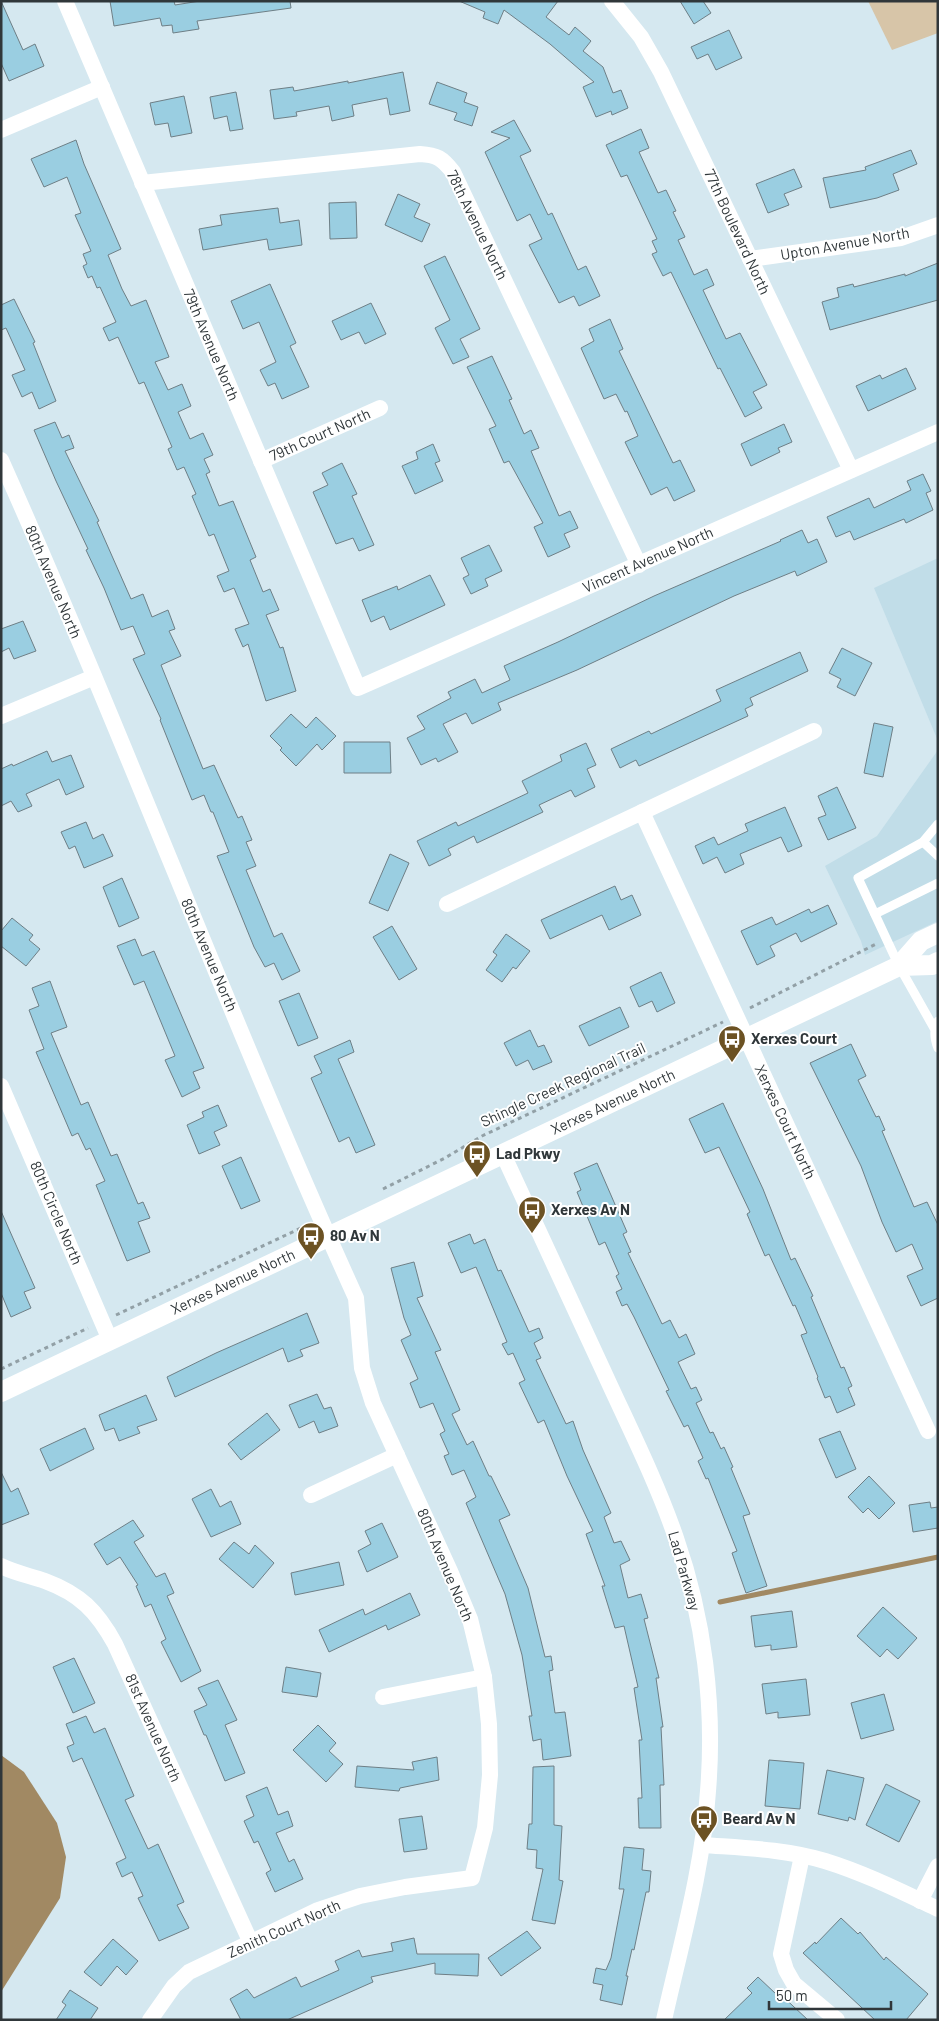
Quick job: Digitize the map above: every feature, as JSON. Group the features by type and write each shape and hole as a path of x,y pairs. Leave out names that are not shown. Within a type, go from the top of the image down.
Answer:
{"street":[{"name":"79th Avenue North","path":"65,1 358,688"},
{"name":"77th Boulevard North","path":"612,1 641,36 662,72 851,470"},
{"path":"1,130 102,87"},
{"name":"78th Avenue North","path":"142,183 420,154 433,155 444,161 457,181 639,565"},
{"name":"Upton Avenue North","path":"750,259 901,238 938,225"},
{"name":"79th Court North","path":"261,461 380,408"},
{"name":"Vincent Avenue North","path":"358,688 938,432"},
{"name":"80th Avenue North","path":"1,460 119,734 170,862 328,1237 356,1298 362,1368 373,1403 470,1619 484,1677 489,1724 490,1775 485,1828 472,1878"},
{"path":"1,716 94,677"},
{"path":"447,904 814,731"},
{"name":"Xerxes Court North","path":"642,812 928,1431"},
{"name":"Xerxes Avenue North","path":"1,1392 899,966 921,941 938,933"},
{"name":"Xerxes Avenue North","path":"899,966 932,965 938,962"},
{"name":"80th Circle North","path":"1,1086 110,1340"},
{"name":"Lad Parkway","path":"504,1154 653,1478 676,1538 694,1599 706,1664 710,1726 708,1789 703,1845 664,2020"},
{"path":"311,1495 397,1456"},
{"name":"81st Avenue North","path":"1,1566 67,1591 87,1604 104,1623 250,1943"},
{"path":"383,1697 484,1677"},
{"path":"703,1845 775,1851 823,1860 870,1876 938,1909"},
{"path":"802,1856 781,1954 786,1970 794,1984 837,2020"},
{"path":"920,1900 938,1866"},
{"name":"Zenith Court North","path":"150,2020 174,1986 189,1972 318,1910 360,1896 405,1887 472,1878"}],"lane":[{"path":"938,824 923,842 858,878 899,966 936,1024 935,1042 938,1048"},
{"path":"923,842 938,856"},
{"path":"875,914 938,883"}],"path":[{"path":"750,1008 886,940"},
{"name":"Shingle Creek Regional Trail","path":"381,1190 445,1158 482,1136 724,1022"},
{"path":"116,1315 306,1225"},
{"path":"1,1369 89,1328"}],"shaded area":[{"path":"868,1 938,1 938,33 892,50"},
{"path":"938,558 938,741 874,588"},
{"path":"938,750 938,921 865,955 861,941 825,866 877,836"},
{"path":"1,1755 24,1772 57,1823 66,1857 60,1898 1,1992"}],"building":[{"path":"1,1 23,50 35,44 44,66 9,81 1,63"},
{"path":"110,1 174,1 175,5 200,1 290,1 291,8 197,21 199,29 173,33 172,25 162,26 160,18 114,26"},
{"path":"459,1 558,1 546,17 569,35 575,27 591,41 583,51 603,67 613,93 621,90 628,108 612,115 611,111 596,117 583,87 594,82 550,44 504,10 498,24 483,18 485,12"},
{"path":"680,1 703,1 711,13 694,24"},
{"path":"729,30 742,58 716,70 708,54 697,59 691,47"},
{"path":"403,72 410,111 390,115 387,98 352,105 354,116 332,121 329,106 296,112 297,116 274,119 270,90 293,87 294,91"},
{"path":"437,82 467,93 464,102 478,107 472,126 454,120 457,113 429,104"},
{"path":"236,92 243,129 230,131 227,116 214,119 210,97"},
{"path":"184,96 192,133 171,137 168,123 155,125 150,103"},
{"path":"514,120 531,151 520,156 548,215 552,213 578,270 586,266 600,296 579,306 574,296 559,303 529,245 542,239 530,214 517,221 485,152 510,138 491,132"},
{"path":"641,129 649,148 639,152 658,193 666,190 676,211 673,212 685,237 678,240 694,275 707,269 714,285 703,290 726,339 740,333 767,385 753,392 762,408 745,417 720,368 718,369 671,272 663,276 652,254 657,252 652,241 657,239 627,175 621,177 606,145"},
{"path":"76,140 84,164 121,249 108,255 122,289 131,306 146,300 169,357 155,362 168,390 182,384 191,406 178,412 190,439 203,433 213,455 204,459 210,472 206,474 219,506 233,501 256,557 250,560 263,592 270,589 279,610 266,615 280,648 283,647 296,691 266,701 248,644 243,647 235,629 249,624 234,588 224,592 217,576 229,571 214,534 209,536 192,496 196,494 184,467 177,470 168,449 172,447 144,382 139,384 118,337 109,341 103,328 116,322 100,287 97,288 92,276 88,278 83,266 87,264 83,254 91,251 75,215 81,213 67,177 44,187 31,159"},
{"path":"911,150 917,164 893,174 899,190 877,198 830,208 823,178 866,170 865,167"},
{"path":"794,169 802,187 784,194 789,205 768,213 756,184"},
{"path":"398,194 420,204 414,217 430,224 422,242 385,225"},
{"path":"356,202 357,238 330,239 329,203"},
{"path":"278,208 280,223 299,220 302,245 269,250 267,239 203,250 199,229 222,225 220,215"},
{"path":"445,256 480,329 460,339 469,357 453,364 435,328 450,320 424,266"},
{"path":"938,263 938,300 830,330 822,302 839,297 837,288 853,284 854,287 905,274 905,276"},
{"path":"270,284 296,343 290,346 309,387 282,399 275,383 268,386 260,370 276,362 259,322 243,329 231,301"},
{"path":"14,299 35,342 33,343 56,401 39,409 32,392 22,397 12,375 25,370 6,328 1,330 1,305"},
{"path":"371,303 386,334 365,344 359,332 341,340 332,321"},
{"path":"610,319 623,349 619,351 673,463 680,460 695,491 674,501 667,487 651,495 625,442 638,436 627,411 625,412 616,394 604,399 581,348 594,341 589,329"},
{"path":"492,356 512,399 509,400 524,434 531,430 539,448 531,451 559,516 570,511 578,528 564,534 570,547 548,557 534,527 543,523 509,461 504,463 489,429 496,426 467,367"},
{"path":"906,368 916,389 868,411 856,386 880,375 882,379"},
{"path":"55,422 62,438 69,435 74,448 65,451 99,521 97,522 131,599 143,594 152,617 168,610 175,629 169,631 181,656 161,665 203,769 214,765 238,818 242,816 252,840 246,842 256,866 246,870 274,937 282,933 300,971 282,980 274,963 265,967 254,947 217,856 229,852 213,812 211,812 204,795 192,800 161,719 133,659 145,654 133,626 121,630 86,550 88,549 34,430"},
{"path":"784,424 792,442 778,448 780,452 751,466 741,444"},
{"path":"433,444 440,461 435,463 443,481 415,494 402,466 418,459 416,452"},
{"path":"342,463 357,494 352,496 374,545 359,551 353,538 336,544 313,492 328,485 322,473"},
{"path":"923,474 931,491 926,493 933,510 906,523 904,519 854,540 850,531 836,537 827,517 869,498 874,508 911,490 907,481"},
{"path":"802,530 808,543 817,539 827,562 797,576 795,571 734,596 577,670 498,703 501,710 472,724 466,713 443,724 458,752 438,762 436,758 421,765 407,738 425,729 417,716 451,698 448,692 475,679 482,693 510,680 504,666"},
{"path":"489,545 502,571 485,579 488,586 471,594 463,578 469,575 461,558"},
{"path":"430,575 445,605 390,630 384,616 371,622 362,600 397,586 398,590"},
{"path":"23,621 36,651 14,659 9,648 1,652 1,629"},
{"path":"842,648 872,663 855,696 837,687 841,679 829,673"},
{"path":"800,652 808,671 750,698 753,705 745,709 748,716 639,766 636,760 620,768 611,749 649,731 651,734 721,701 716,690"},
{"path":"291,714 306,728 316,717 336,736 322,750 317,744 296,766 280,750 282,748 270,736"},
{"path":"874,723 893,727 883,777 864,773"},
{"path":"344,742 390,742 391,773 344,773"},
{"path":"586,743 596,765 587,769 595,787 575,797 571,790 539,805 543,812 477,843 474,836 448,849 451,855 429,866 417,841 456,822 458,826 528,793 522,781 562,761 560,755"},
{"path":"47,751 52,762 71,755 84,787 66,795 59,779 26,794 32,806 18,812 11,801 1,806 1,769 12,764 13,766"},
{"path":"837,787 856,828 828,840 818,818 826,815 818,796"},
{"path":"785,807 802,846 788,852 781,837 740,854 744,864 725,873 717,857 703,864 695,846 714,837 718,845 748,831 745,824"},
{"path":"86,822 93,839 103,834 113,856 84,868 75,846 69,849 61,832"},
{"path":"390,854 409,863 388,911 369,903"},
{"path":"122,878 139,918 119,927 103,887"},
{"path":"615,886 621,900 632,895 641,915 609,930 602,915 550,939 541,920"},
{"path":"828,905 837,924 801,942 796,933 770,946 775,956 757,965 741,931 772,917 776,925 809,909 811,913"},
{"path":"12,918 33,935 29,940 40,949 26,966 1,946 1,931"},
{"path":"392,926 417,969 399,980 373,937"},
{"path":"506,934 530,951 516,969 513,967 502,982 486,970 497,955 493,952"},
{"path":"135,939 142,956 154,951 204,1068 193,1072 200,1088 182,1097 165,1060 175,1056 144,981 134,985 117,946"},
{"path":"661,972 675,1003 657,1012 652,1001 639,1007 630,987"},
{"path":"50,981 67,1027 51,1033 81,1105 88,1102 111,1156 117,1154 138,1204 143,1202 150,1218 138,1222 150,1252 127,1261 96,1185 105,1181 90,1148 86,1150 78,1133 72,1136 36,1052 44,1049 29,1010 39,1006 32,988"},
{"path":"299,993 318,1038 298,1046 279,1001"},
{"path":"620,1007 629,1027 589,1046 579,1026"},
{"path":"530,1030 538,1047 544,1045 552,1062 533,1070 528,1060 516,1066 504,1043"},
{"path":"350,1040 354,1052 338,1059 375,1145 356,1153 349,1137 339,1142 311,1078 322,1073 314,1056"},
{"path":"851,1044 866,1076 858,1080 876,1117 879,1116 885,1130 882,1131 914,1207 927,1202 938,1225 938,1298 921,1306 907,1276 923,1269 912,1244 896,1252 882,1222 861,1166 810,1063"},
{"path":"723,1103 763,1189 791,1260 795,1258 813,1296 811,1297 841,1368 844,1367 852,1386 848,1388 855,1405 837,1413 830,1396 825,1398 817,1378 801,1335 807,1333 795,1305 793,1306 769,1254 765,1256 747,1214 750,1212 719,1147 705,1153 689,1119"},
{"path":"218,1105 227,1126 214,1132 220,1145 199,1154 187,1125 204,1117 202,1112"},
{"path":"241,1157 260,1201 241,1209 222,1166"},
{"path":"597,1163 627,1232 623,1234 631,1252 628,1253 662,1324 670,1320 679,1338 686,1334 695,1354 678,1362 691,1389 696,1387 702,1400 696,1403 710,1433 713,1432 721,1449 724,1447 733,1467 731,1468 750,1514 743,1516 767,1586 746,1593 732,1553 737,1551 708,1478 706,1479 698,1461 703,1458 688,1425 684,1427 666,1391 669,1390 634,1317 627,1304 622,1306 616,1292 622,1289 616,1276 619,1274 605,1242 599,1245 577,1192 581,1190 574,1173"},
{"path":"1,1211 35,1288 24,1292 31,1308 11,1317 1,1293"},
{"path":"470,1234 474,1244 485,1239 498,1271 501,1270 529,1332 539,1328 543,1338 534,1343 541,1358 536,1360 566,1424 573,1421 583,1450 611,1513 604,1517 614,1543 621,1541 630,1560 620,1565 628,1598 641,1594 648,1618 644,1619 659,1678 656,1678 663,1727 661,1727 664,1785 660,1785 661,1828 639,1828 638,1798 642,1798 639,1740 642,1740 634,1688 638,1687 624,1626 615,1628 602,1586 605,1586 586,1534 593,1531 567,1476 544,1420 538,1423 519,1383 525,1380 513,1353 508,1355 502,1344 507,1342 476,1267 461,1273 448,1243"},
{"path":"414,1262 423,1296 417,1298 441,1350 435,1352 460,1410 452,1414 467,1445 473,1441 510,1515 499,1520 528,1588 545,1657 551,1656 553,1670 549,1671 555,1713 565,1712 571,1756 543,1760 541,1739 533,1741 529,1716 532,1716 522,1655 505,1594 466,1503 476,1497 464,1470 452,1475 444,1456 449,1454 440,1434 445,1431 433,1403 420,1408 410,1383 418,1379 401,1340 411,1335 404,1318 391,1268"},
{"path":"307,1313 319,1343 300,1350 303,1356 288,1362 283,1348 175,1397 167,1377"},
{"path":"317,1394 324,1409 331,1407 338,1426 319,1433 314,1421 299,1428 289,1405"},
{"path":"146,1395 157,1420 137,1427 140,1433 119,1441 114,1428 105,1431 99,1415"},
{"path":"267,1413 280,1430 241,1460 228,1444"},
{"path":"85,1428 94,1449 50,1471 40,1449"},
{"path":"840,1431 856,1469 836,1478 819,1439"},
{"path":"1,1472 11,1492 18,1488 29,1514 1,1525"},
{"path":"869,1476 895,1503 879,1519 868,1508 863,1513 848,1497"},
{"path":"211,1489 220,1507 231,1501 241,1524 211,1537 192,1499"},
{"path":"930,1502 931,1508 938,1507 938,1528 913,1532 909,1505"},
{"path":"133,1520 144,1536 134,1542 156,1577 165,1573 174,1593 167,1596 201,1671 181,1682 161,1642 166,1639 151,1604 145,1607 136,1586 138,1585 120,1557 107,1565 94,1544"},
{"path":"382,1523 398,1557 367,1572 358,1551 371,1544 365,1531"},
{"path":"234,1542 249,1554 255,1545 274,1563 253,1588 219,1559"},
{"path":"339,1562 344,1585 295,1595 291,1573"},
{"path":"410,1593 420,1615 388,1630 386,1625 329,1652 319,1630 363,1609 365,1615"},
{"path":"883,1607 917,1638 898,1659 887,1649 880,1657 857,1636"},
{"path":"792,1611 797,1647 771,1650 771,1645 755,1647 751,1616"},
{"path":"74,1658 95,1703 73,1713 53,1667"},
{"path":"286,1667 321,1673 317,1697 282,1692"},
{"path":"806,1679 810,1715 778,1718 778,1712 766,1714 762,1684"},
{"path":"218,1680 237,1720 225,1725 245,1773 225,1781 194,1711 207,1705 198,1688"},
{"path":"884,1694 894,1730 861,1739 851,1703"},
{"path":"86,1716 94,1733 105,1728 134,1796 125,1800 148,1849 158,1844 184,1902 177,1905 189,1928 159,1941 138,1898 143,1896 132,1872 122,1877 116,1863 126,1858 82,1758 73,1762 67,1747 74,1744 66,1724"},
{"path":"318,1725 336,1743 329,1751 343,1764 326,1782 293,1750"},
{"path":"437,1757 439,1780 400,1788 399,1791 355,1787 357,1766 414,1770 412,1762"},
{"path":"769,1760 804,1763 800,1809 765,1806"},
{"path":"554,1766 554,1825 562,1826 559,1880 563,1881 555,1924 532,1920 543,1869 536,1868 537,1850 527,1849 529,1824 532,1824 533,1767"},
{"path":"827,1770 864,1778 855,1820 849,1817 848,1821 818,1814"},
{"path":"886,1784 920,1801 899,1842 866,1825"},
{"path":"267,1787 278,1815 288,1811 293,1826 276,1833 289,1862 294,1859 303,1879 275,1892 266,1873 271,1870 258,1841 254,1843 244,1821 254,1816 246,1796"},
{"path":"422,1816 427,1849 404,1852 399,1819"},
{"path":"624,1847 644,1849 642,1870 651,1871 649,1892 646,1892 634,1950 632,1949 622,2005 600,2000 603,1985 593,1983 596,1968 606,1970 611,1958 624,1889 619,1889"},
{"path":"841,1918 858,1934 860,1932 884,1960 886,1957 928,1994 906,2020 875,2020 803,1953 815,1942 816,1944"},
{"path":"527,1931 541,1948 501,1976 488,1958"},
{"path":"414,1938 417,1954 479,1954 478,1976 435,1974 435,1963 371,1977 373,1982 287,2020 241,2020 230,1999 247,1989 254,1998 296,1977 301,1987 339,1970 335,1961 359,1950 362,1957 393,1951 391,1943"},
{"path":"113,1939 138,1961 126,1975 117,1966 101,1986 84,1972"},
{"path":"758,1977 776,1994 778,1992 808,2020 724,2020 752,1993 747,1988"},
{"path":"70,1990 98,2008 90,2020 56,2020 66,2005 62,2002"}],"waterway":[{"path":"720,1602 938,1557"}],"place":[{"name":"Xerxes Court","path":"732,1063"},
{"name":"Lad Pkwy","path":"477,1178"},
{"name":"Xerxes Av N","path":"532,1234"},
{"name":"80 Av N","path":"311,1260"},
{"name":"Beard Av N","path":"704,1843"}]}
